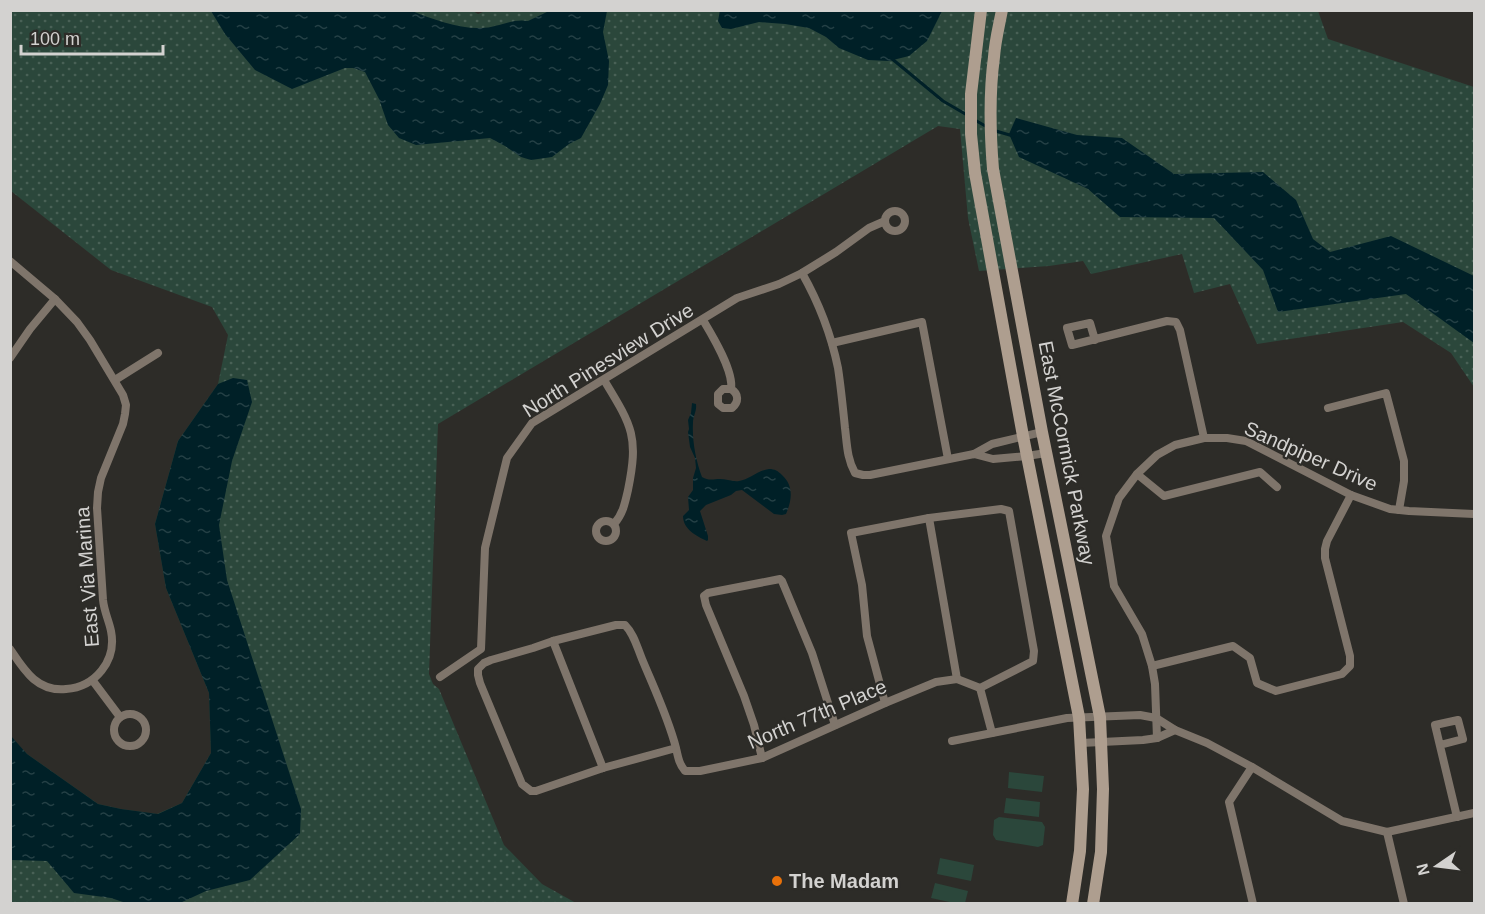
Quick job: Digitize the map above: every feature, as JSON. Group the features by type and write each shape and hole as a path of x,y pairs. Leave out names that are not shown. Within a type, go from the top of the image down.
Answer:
{"main road":[{"name":"East McCormick Parkway","path":"981,10 971,94 971,134 975,173 1023,436 1079,717 1083,789 1080,851 1071,903"},
{"name":"East McCormick Parkway","path":"1002,10 994,57 991,97 990,132 993,170 1046,453 1100,717 1103,789 1101,852 1093,903"}],"street":[{"name":"North Pinesview Drive","path":"440,677 481,649 484,548 507,458 532,423 737,298 779,284 802,273 869,228 885,221"},
{"name":"East Via Marina","path":"10,261 55,299 77,322 115,380 126,405 123,424 101,478 98,492 103,603 111,632 111,646 105,667 93,681"},
{"path":"802,273 818,303 832,343 838,369 848,455 855,473 870,475 974,454 992,444 1042,432"},
{"path":"10,358 55,299"},
{"path":"703,320 727,368 732,383 731,389"},
{"path":"1095,340 1167,321 1176,322 1180,330 1204,438"},
{"path":"832,343 922,322 948,459"},
{"path":"115,380 158,353"},
{"path":"604,380 627,418 633,443 633,465 624,509 614,524"},
{"path":"1328,408 1386,393 1404,461 1400,510"},
{"name":"Sandpiper Drive","path":"1157,738 1152,666 1142,634 1114,586 1106,536 1119,498 1137,474 1157,455 1175,445 1204,438 1246,441 1351,495 1390,509 1474,514"},
{"path":"974,454 993,459 1046,453"},
{"path":"1137,474 1164,496 1260,472 1277,487"},
{"path":"1152,666 1233,646 1250,658 1257,683 1276,691 1342,674 1350,666 1350,656 1325,558 1325,549 1351,495"},
{"path":"885,703 867,636 862,585 851,533 929,518 1001,509 1009,511 1034,651 1033,661 980,688 957,679 929,518"},
{"path":"762,758 744,696 707,608 704,596 712,591 780,579 786,588 812,653 835,725"},
{"path":"616,625 625,625 632,634 676,748 603,768 541,790 531,791 522,784 480,683 477,675 478,669 491,660 553,641 616,625"},
{"path":"553,641 603,768"},
{"path":"10,648 24,670 35,681 46,687 57,690 69,689 93,681 120,717"},
{"name":"North 77th Place","path":"676,748 679,762 685,771 689,772 762,758 936,682 957,679"},
{"path":"980,688 992,733"},
{"path":"952,741 1048,721 1079,717 1140,715 1156,718 1174,730 1207,743 1342,821 1387,832 1474,813"},
{"path":"1081,743 1143,740 1157,738 1174,730"},
{"path":"1440,745 1457,817"},
{"path":"1251,767 1229,802 1253,903"},
{"path":"1387,832 1404,903"}],"green space":[{"path":"471,10 478,14 488,10 1318,11 1328,39 1474,87 1474,387 1451,353 1403,322 1257,344 1230,284 1194,293 1182,254 1091,274 1083,261 979,271 968,218 960,129 938,126 438,424 429,674 433,684 439,689 504,845 542,884 576,903 11,903 10,736 27,754 98,804 157,814 182,803 211,753 209,693 166,588 155,524 178,441 218,384 228,335 212,307 111,270 11,191 11,11"},
{"path":"1009,772 1044,776 1042,792 1008,788"},
{"path":"1006,798 1040,802 1039,817 1004,813"},
{"path":"999,817 1042,822 1045,827 1043,845 1038,847 996,840 993,835 994,820"},
{"path":"940,858 974,865 971,881 937,874"},
{"path":"935,883 968,891 965,903 931,898"}],"water":[{"path":"720,10 942,11 927,41 909,56 889,61 868,60 839,48 826,37 809,28 759,22 731,29 722,28 718,21"},
{"path":"211,11 412,11 455,25 481,28 522,20 528,21 549,11 607,11 603,32 609,61 608,85 581,138 552,157 531,160 521,157 490,138 416,145 399,138 388,125 379,99 365,72 345,68 292,89 255,70 225,34"},
{"path":"1016,118 1077,135 1122,138 1174,174 1263,172 1296,200 1313,239 1330,252 1391,236 1474,276 1474,343 1406,294 1278,312 1263,270 1214,218 1120,217 1088,189 1019,157 1009,134"},
{"path":"233,378 247,380 252,402 232,461 219,525 227,580 301,809 300,834 250,880 206,891 180,903 126,903 111,898 74,893 47,861 11,860 11,736 27,754 98,804 158,814 182,803 211,753 209,693 166,588 155,524 178,441 218,384"},
{"path":"692,403 696,404 693,437 702,477 737,481 765,470 776,470 786,479 790,488 791,498 786,514 774,514 742,490 706,505 700,511 708,536 707,541 685,525 683,516 689,510 688,497 693,490 696,468 688,432"}],"waterway":[{"path":"891,58 943,101 967,115"},
{"path":"975,120 987,127"},
{"path":"996,131 1013,136"}],"place":[{"name":"The Madam","path":"777,881"}]}
